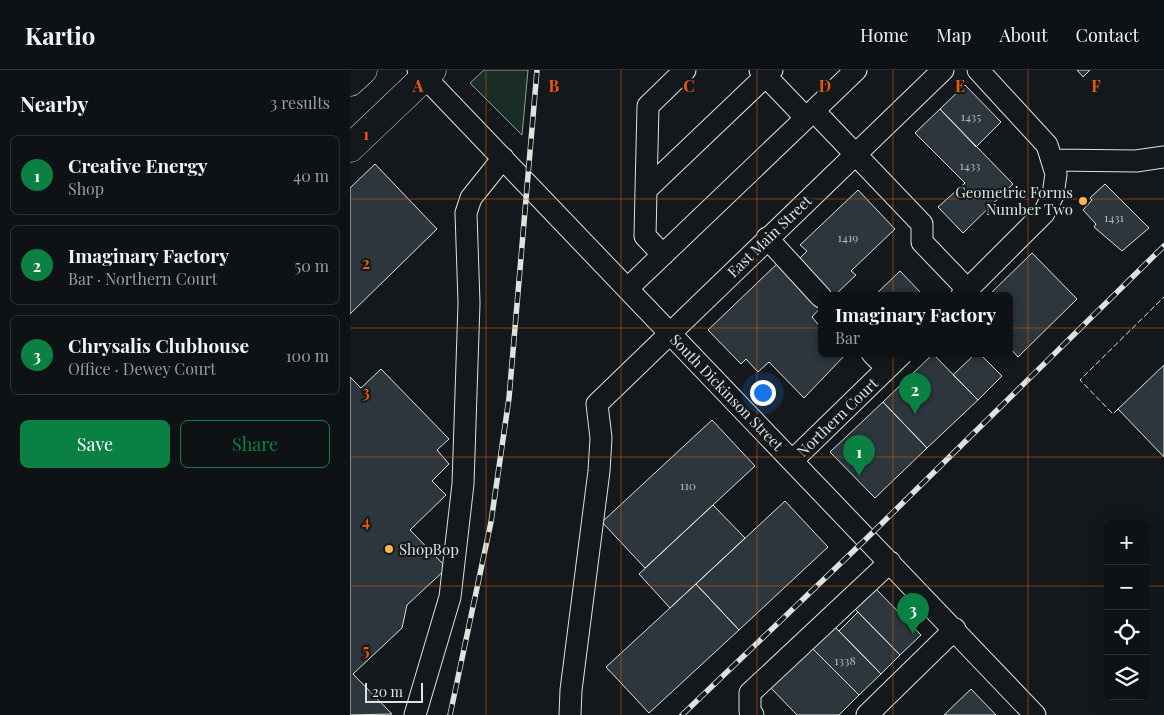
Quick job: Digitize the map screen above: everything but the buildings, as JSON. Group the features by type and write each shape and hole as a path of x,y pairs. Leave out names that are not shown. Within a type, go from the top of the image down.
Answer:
{"main road":[{"path":"350,82 363,70"},
{"path":"350,148 425,72"}],"street":[{"path":"663,254 645,236 648,106 686,70"},
{"path":"628,288 856,70"},
{"path":"646,190 766,72 855,154 922,224 922,242 965,292 1044,213 1053,195 1056,174 1047,145 978,70"},
{"name":"South Dickinson Street","path":"425,72 503,158 955,629 1035,715"},
{"name":"East Main Street","path":"570,715 571,690 599,471 601,438 597,404 937,72"},
{"path":"1052,160 1136,162 1164,157"},
{"path":"416,715 450,597 462,494 466,434 469,313 466,213 471,198 503,158"},
{"path":"767,238 818,294"},
{"path":"876,357 887,368"},
{"name":"Northern Court","path":"793,460 899,357"},
{"path":"753,715 750,711 750,694 890,562"},
{"path":"866,715 955,629"}],"green space":[{"path":"484,70 528,70 522,135 470,83"}],"railway":[{"path":"450,715 491,522 509,398 537,70"},
{"path":"682,715 866,539 1164,246"}],"fence":[{"path":"1118,409 1113,414 1080,380 1164,297"}],"place":[{"name":"Geometric Forms Number Two","path":"1083,201"},
{"name":"Imaginary Factory","path":"915,414"},
{"name":"Creative Energy","path":"859,476"},
{"name":"ShopBop","path":"389,549"},
{"name":"Chrysalis Clubhouse","path":"913,634"}]}
